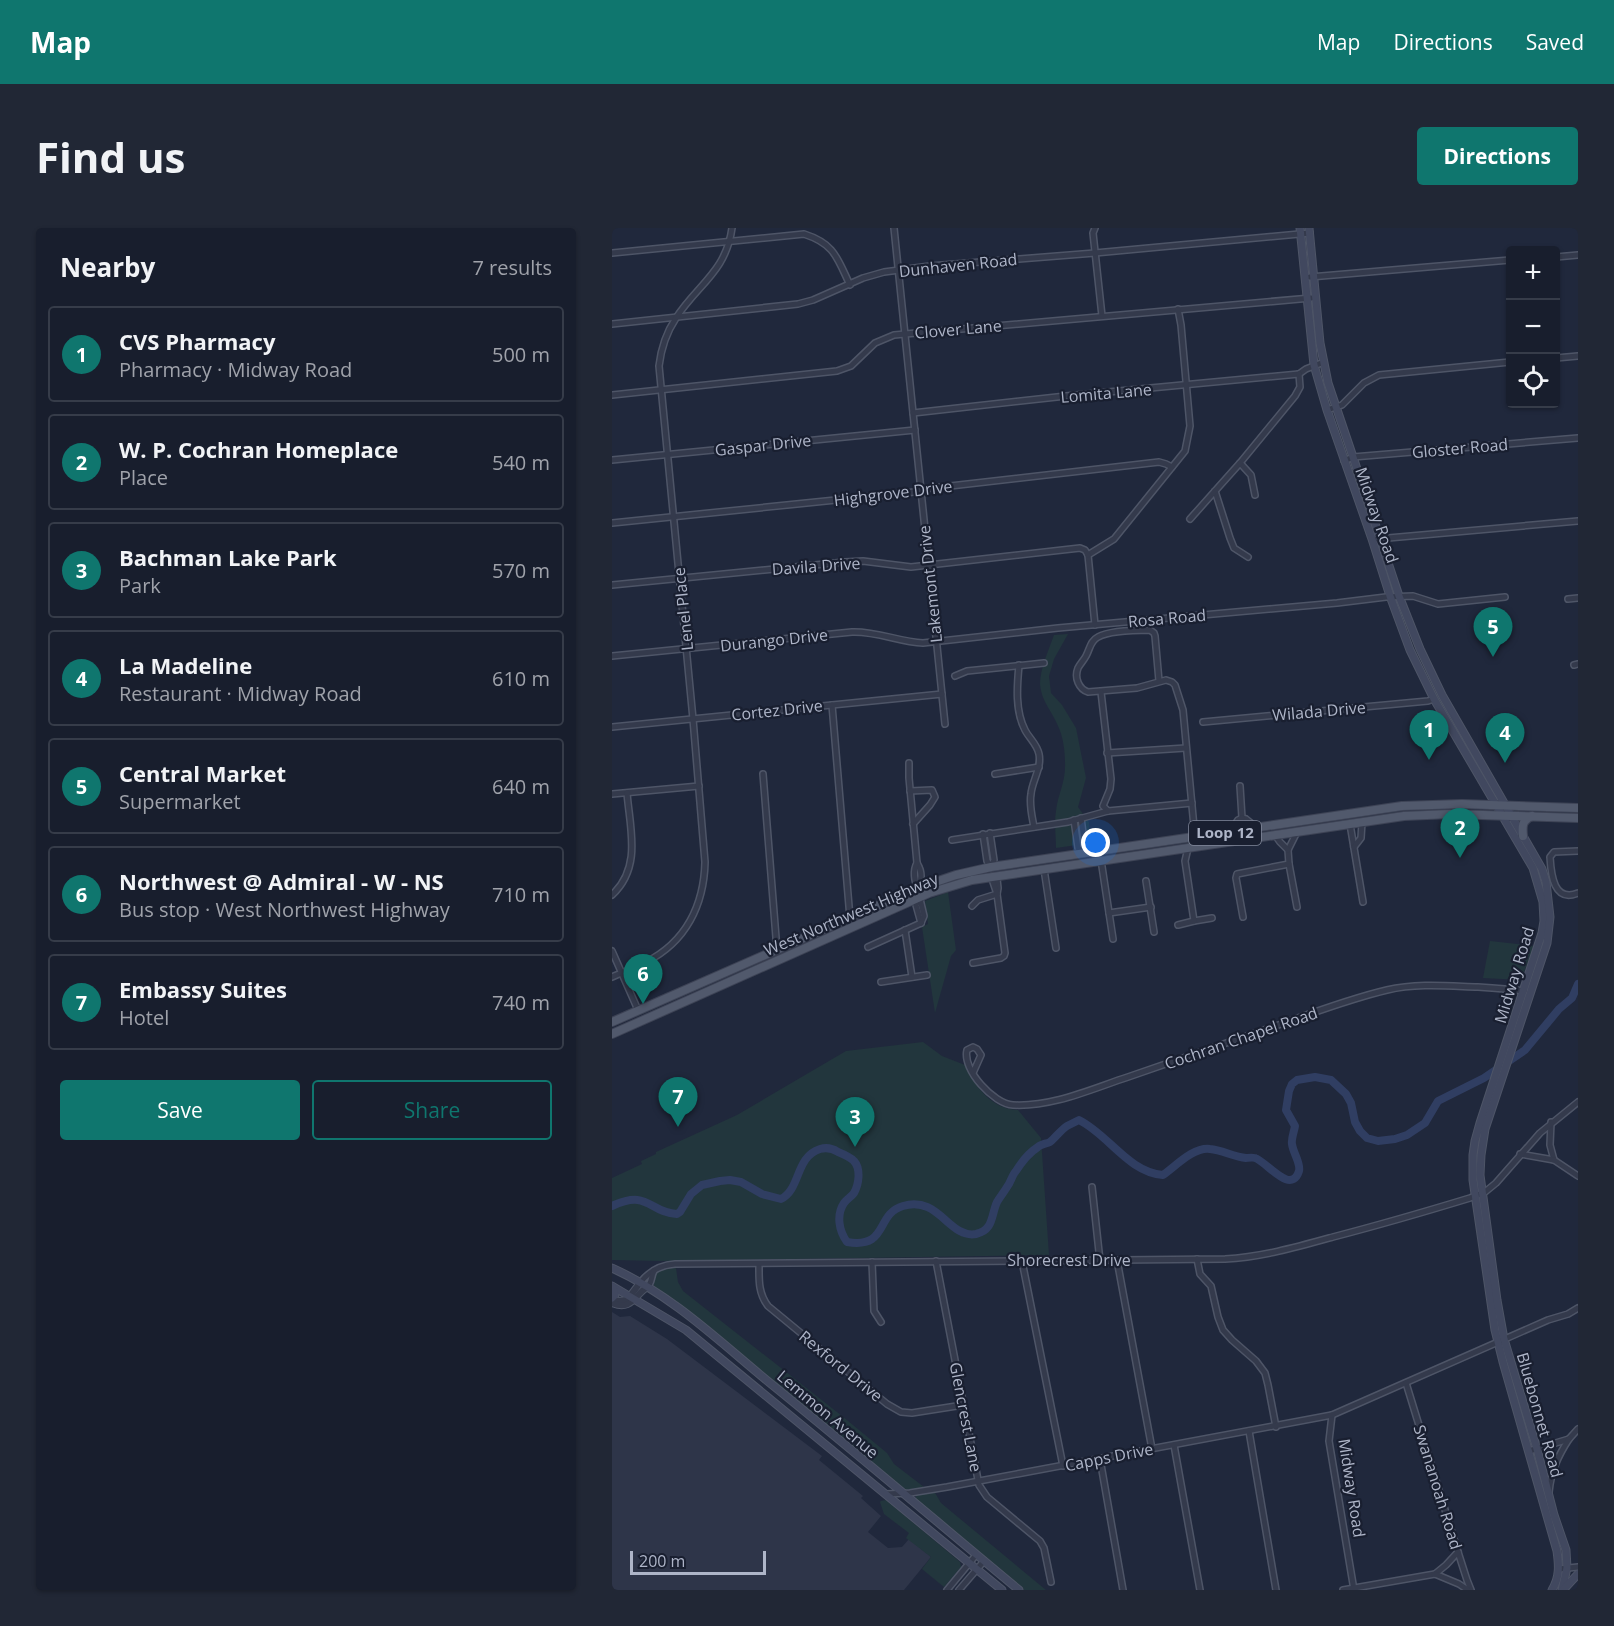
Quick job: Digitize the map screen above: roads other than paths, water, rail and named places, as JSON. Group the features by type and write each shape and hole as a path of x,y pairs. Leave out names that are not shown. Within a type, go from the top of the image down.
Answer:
{"main road":[{"name":"Midway Road","path":"1309,230 1314,365 1390,596 1410,650 1459,745 1496,805 1523,836 1542,869 1543,926 1517,1037 1485,1129 1479,1195"},
{"name":"Midway Road","path":"1300,231 1309,277"},
{"name":"Midway Road","path":"1311,298 1328,382 1399,596 1420,649 1442,695 1506,806 1506,816 1542,883"},
{"path":"1434,699 1442,695"},
{"path":"1459,745 1468,740"},
{"name":"West Northwest Highway","path":"612,1022 918,888 956,875 991,867 1402,807 1445,804 1578,808"},
{"path":"1374,820 1388,813 1400,811 1402,807"},
{"path":"1349,814 1350,824"},
{"name":"West Northwest Highway","path":"612,1034 920,897 958,884 993,876 1426,814 1578,818"},
{"path":"1523,836 1525,819 1532,816"},
{"path":"1083,853 1084,863"},
{"path":"991,867 993,876"},
{"path":"918,888 920,897"},
{"path":"850,918 853,927"},
{"path":"777,950 779,960"},
{"path":"687,989 691,999"},
{"name":"Midway Road","path":"1501,1341 1473,1165 1475,1141 1492,1085 1527,991"},
{"path":"641,1021 644,1015 660,1006 663,1000"},
{"name":"Lemmon Avenue","path":"612,1269 643,1285 687,1315 1019,1590"},
{"path":"612,1300 615,1295 613,1287"},
{"name":"Lemmon Avenue","path":"613,1287 686,1330 1002,1590"},
{"name":"Bluebonnet Road","path":"1501,1341 1533,1450 1566,1550 1567,1568"},
{"path":"824,1442 831,1433"},
{"name":"Bluebonnet Road","path":"1533,1450 1540,1494 1557,1551 1559,1569"},
{"path":"1562,1590 1567,1568"},
{"path":"1552,1590 1556,1584 1559,1569"},
{"path":"1562,1590 1578,1574"}],"street":[{"name":"Lenel Place","path":"612,977 648,962 662,953 682,933 695,913 705,878 693,719 659,366 663,346 676,316 718,267 730,241 732,228"},
{"name":"Lakemont Drive","path":"894,228 945,724"},
{"path":"1095,228 1093,233 1102,316"},
{"name":"Dunhaven Road","path":"612,324 798,304 884,272 930,266 1095,253 1309,230"},
{"path":"612,253 804,234 826,244 834,253 850,285"},
{"path":"1560,256 1578,255"},
{"path":"1309,277 1506,260"},
{"name":"Clover Lane","path":"612,395 837,371 851,366 875,343 894,335 1311,298"},
{"path":"1095,625 1088,555 1114,539 1185,451 1188,441 1190,426 1178,309"},
{"path":"1560,358 1578,356"},
{"path":"1190,519 1295,396 1300,387 1299,374 1324,362"},
{"path":"1327,410 1348,401 1364,383 1379,375 1506,362"},
{"name":"Lomita Lane","path":"913,413 1299,374"},
{"name":"Gaspar Drive","path":"612,460 915,430"},
{"name":"Gloster Road","path":"1344,461 1353,457 1578,438"},
{"name":"Highgrove Drive","path":"612,523 914,492 1159,462 1172,467"},
{"path":"1240,463 1251,475 1255,495"},
{"path":"1215,491 1234,549 1248,557"},
{"path":"1372,539 1578,521"},
{"name":"Davila Drive","path":"612,585 844,562 863,561 911,567 1080,548 1088,555"},
{"name":"Rosa Road","path":"936,641 1390,596 1413,596 1438,604 1505,597"},
{"path":"1568,599 1578,598"},
{"path":"1159,681 1154,633 1150,630 1098,637 1091,642 1077,673 1079,687 1088,692 1137,688 1166,680 1172,682 1183,710 1194,827"},
{"name":"Durango Drive","path":"612,656 864,632 918,643 936,641"},
{"path":"955,676 966,670 1044,663"},
{"path":"1019,665 1018,703 1025,731 1039,753 1039,767 1030,806 1034,827"},
{"path":"1101,692 1112,779 1103,806 1108,811"},
{"name":"Cortez Drive","path":"612,727 942,694"},
{"name":"Wilada Drive","path":"1203,722 1434,699"},
{"path":"832,705 850,918"},
{"path":"1107,753 1186,748"},
{"path":"909,762 913,824 921,882 918,888"},
{"path":"995,774 1039,767"},
{"path":"763,774 777,950"},
{"path":"612,794 699,786"},
{"path":"1239,786 1242,818"},
{"path":"910,791 932,790 935,797 913,824"},
{"path":"612,895 625,879 630,867 632,851 627,793"},
{"path":"952,840 1074,820 1108,811 1192,803"},
{"path":"1074,820 1078,848 1083,853 1085,848 1081,818"},
{"path":"1242,818 1257,828"},
{"path":"1229,832 1242,818"},
{"path":"1354,847 1361,838 1362,822"},
{"path":"1350,824 1363,903"},
{"path":"1297,832 1288,850 1297,907"},
{"path":"990,833 994,860 991,867"},
{"path":"983,834 987,861 991,867"},
{"path":"1275,835 1288,850"},
{"path":"1188,848 1185,861 1194,921"},
{"path":"1175,850 1185,861"},
{"path":"1578,851 1558,851 1551,854 1550,861 1559,892 1565,896 1578,893"},
{"path":"1101,860 1113,939"},
{"path":"1243,917 1237,874 1289,864"},
{"path":"1044,869 1056,948"},
{"path":"973,963 1004,956 1005,950 993,876"},
{"path":"1542,883 1553,877"},
{"path":"1146,881 1154,932"},
{"path":"1542,883 1555,884"},
{"path":"972,906 978,900 997,894"},
{"path":"868,947 921,923 920,897"},
{"path":"1109,913 1151,907"},
{"path":"1178,925 1212,918"},
{"path":"905,930 912,977"},
{"path":"612,951 638,1011"},
{"path":"881,982 927,975"},
{"name":"Cochran Chapel Road","path":"973,1073 979,1083 1003,1102 1014,1105 1043,1103 1158,1067 1350,1000 1391,989 1438,985 1527,991"},
{"path":"1479,1195 1496,1183 1551,1122 1578,1102"},
{"path":"1551,1122 1550,1145 1554,1160"},
{"path":"1520,1154 1554,1160 1578,1176"},
{"path":"1092,1187 1100,1261"},
{"name":"Shorecrest Drive","path":"633,1298 643,1285 650,1284 651,1275 655,1270 669,1265 1247,1258 1267,1255 1372,1227 1479,1195"},
{"path":"1197,1259 1200,1274 1211,1286 1223,1330 1256,1361 1264,1373 1276,1426"},
{"path":"1118,1260 1152,1449"},
{"name":"Glencrest Lane","path":"936,1261 980,1488 987,1497 1040,1541 1044,1548 1051,1582"},
{"path":"1022,1261 1063,1466"},
{"path":"872,1262 874,1311 881,1322"},
{"name":"Rexford Drive","path":"759,1263 760,1291 768,1306 888,1404 901,1412 912,1413 963,1405"},
{"path":"612,1300 617,1305 627,1305 633,1298"},
{"path":"1332,1415 1578,1308"},
{"path":"1568,1314 1578,1314"},
{"name":"Swananoah Road","path":"1406,1383 1470,1590"},
{"name":"Capps Drive","path":"886,1494 903,1494 1063,1466 1332,1415"},
{"name":"Midway Road","path":"1332,1415 1329,1441 1354,1589"},
{"path":"1549,1496 1551,1475 1558,1455 1578,1429"},
{"path":"1249,1431 1276,1590"},
{"path":"1533,1450 1569,1439"},
{"path":"1554,1444 1558,1455"},
{"path":"1174,1445 1200,1590"},
{"path":"1100,1459 1123,1590"},
{"path":"1343,1590 1435,1574 1446,1566 1458,1552"},
{"path":"976,1555 949,1588 958,1590 984,1561"},
{"path":"1559,1569 1578,1567"},
{"path":"1435,1574 1470,1590"}],"waterway":[{"path":"612,1206 634,1200 677,1214 691,1194 702,1185 730,1180 741,1182 762,1194 781,1199 792,1188 806,1159 812,1153 827,1148 851,1158 858,1168 856,1189 844,1203 839,1218 840,1228 847,1242 860,1243 870,1240 876,1236 894,1210 915,1204 935,1211 958,1230 967,1234 976,1234 989,1226 997,1202 1026,1158 1039,1146 1050,1142 1067,1126 1079,1120 1100,1134 1129,1160 1151,1172 1163,1175 1191,1154 1210,1149 1260,1160 1278,1175 1290,1180 1295,1178 1299,1168 1292,1144 1295,1126 1286,1110 1289,1091 1297,1080 1315,1077 1331,1080 1346,1094 1351,1103 1355,1122 1367,1138 1378,1141 1407,1135 1425,1123 1438,1101 1484,1078 1525,1050 1559,1009 1572,998 1578,984"}],"place":[{"name":"Central Market","path":"1493,657"},
{"name":"CVS Pharmacy","path":"1429,760"},
{"name":"La Madeline","path":"1505,763"},
{"name":"W. P. Cochran Homeplace","path":"1460,858"},
{"name":"Northwest @ Admiral - W - NS","path":"643,1004"},
{"name":"Embassy Suites","path":"678,1127"},
{"name":"Bachman Lake Park","path":"855,1147"}]}
